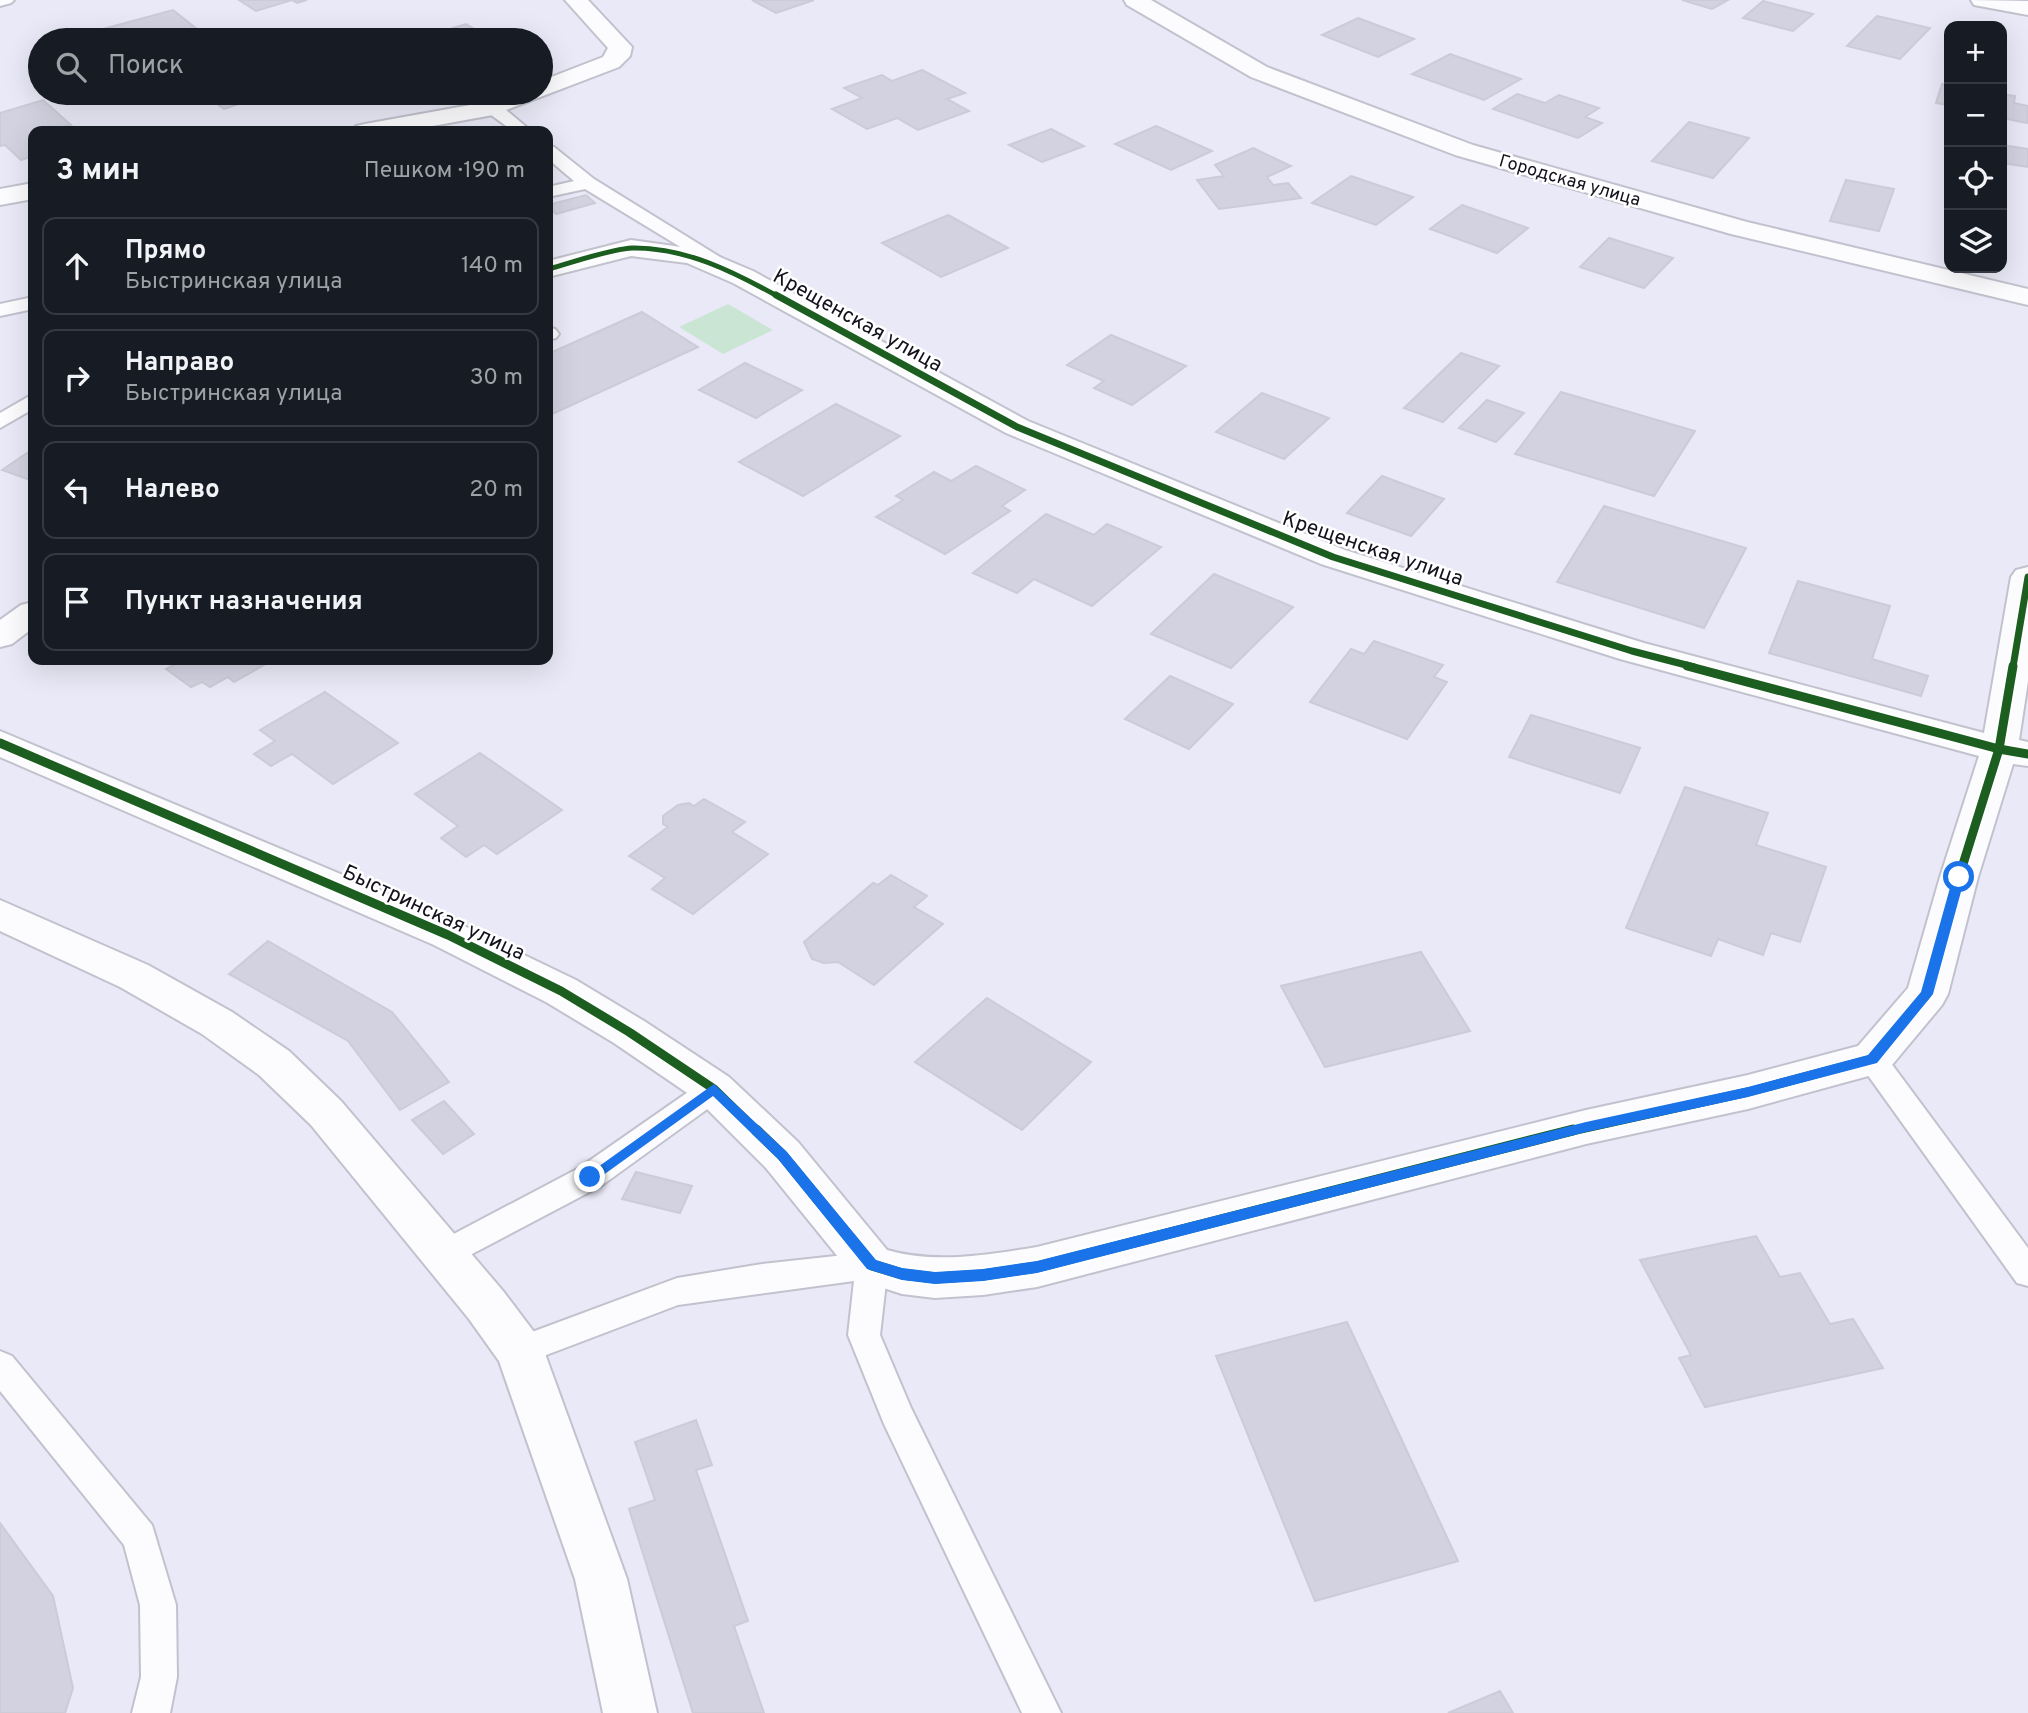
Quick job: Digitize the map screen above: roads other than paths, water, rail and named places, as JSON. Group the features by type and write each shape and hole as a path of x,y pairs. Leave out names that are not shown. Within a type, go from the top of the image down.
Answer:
{"street":[{"path":"553,84 611,62 618,56 620,47 576,0"},
{"name":"Городская улица","path":"1135,0 1259,72 1464,150 1740,228 2028,297"},
{"path":"1982,0 2028,8"},
{"path":"393,126 501,105"},
{"path":"0,197 28,192"},
{"name":"Крещенская улица","path":"553,268 631,248 694,256 743,277 1017,427 1333,557 1632,651 2014,752"},
{"path":"872,1265 902,1274 935,1278 983,1275 1037,1267 1573,1130 1748,1092 1872,1059 1927,994 1959,877 2014,752 2028,577"},
{"path":"0,636 28,616"},
{"name":"Быстринская улица","path":"0,743 448,935 561,991 629,1031 714,1089 782,1155 872,1265"},
{"path":"0,914 134,976 217,1023 274,1063 326,1113 486,1305 520,1351 601,1579 630,1713"}],"lane":[{"path":"0,1 6,0"},
{"path":"493,108 516,126"},
{"path":"553,155 588,183 743,277"},
{"path":"553,191 588,183"},
{"path":"0,310 28,304"},
{"path":"0,422 28,403"},
{"path":"1872,1059 2028,1273"},
{"path":"442,1255 590,1177 714,1089"},
{"path":"520,1351 677,1292 762,1278 872,1265 864,1335 896,1413 1042,1713"},
{"path":"0,1366 140,1537 158,1605 159,1677 151,1713"}]}
